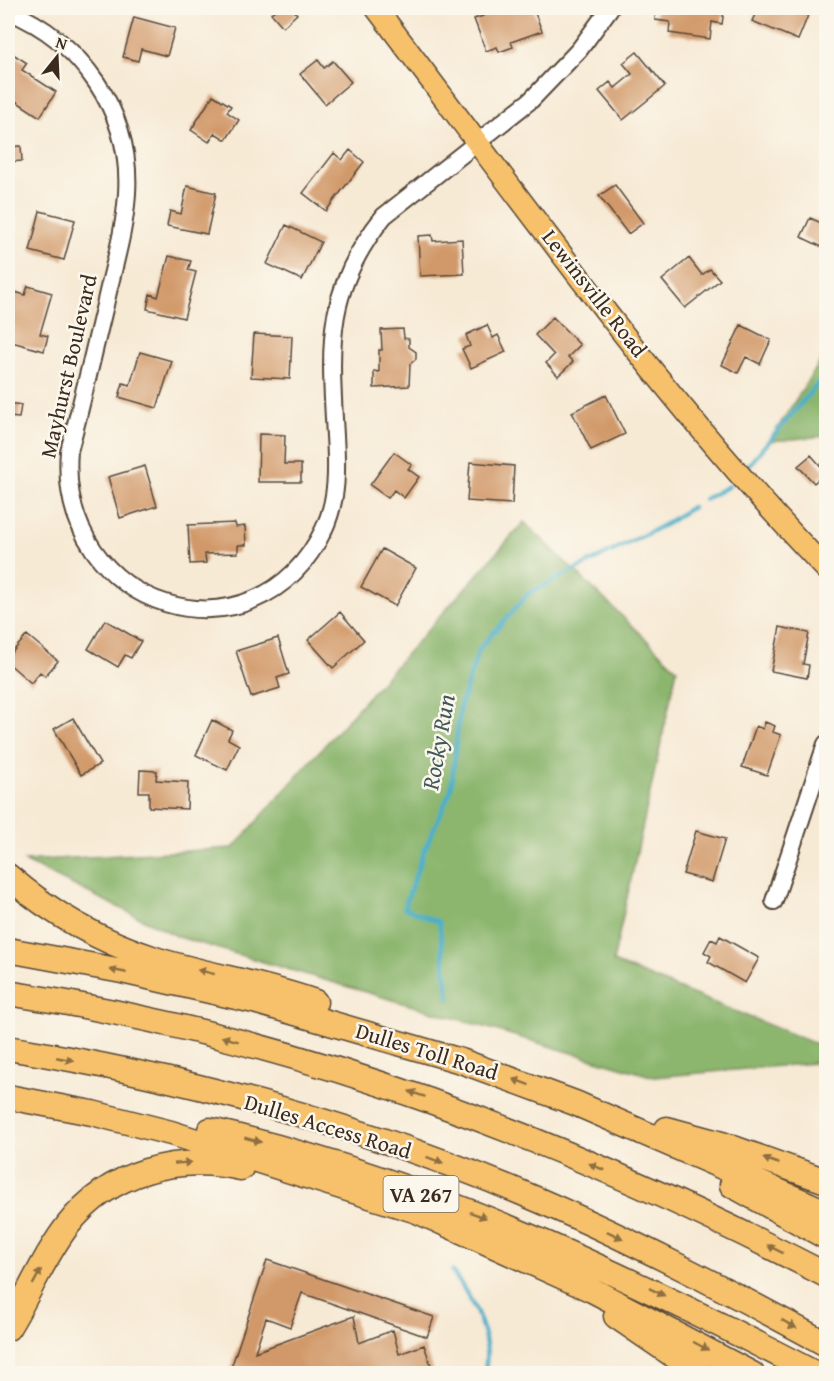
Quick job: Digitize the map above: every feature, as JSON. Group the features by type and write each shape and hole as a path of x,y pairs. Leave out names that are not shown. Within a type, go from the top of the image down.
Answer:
{"highway":[{"path":"8,876 50,910 107,941 156,959 301,997 419,1047"},
{"name":"Dulles Toll Road","path":"8,950 163,980 254,1001 419,1047 575,1103 826,1212"},
{"path":"8,993 216,1035 396,1087 499,1124 573,1156 750,1236 826,1275"},
{"name":"Dulles Access Road","path":"8,1048 168,1080 283,1110 407,1150 522,1193 612,1234 733,1293 826,1344"},
{"name":"VA 267","path":"8,1097 92,1113 171,1133 417,1211 518,1254 752,1374"},
{"path":"575,1103 722,1144 826,1181"},
{"path":"575,1103 826,1237"},
{"name":"VA 267","path":"92,1113 177,1123 220,1132 268,1144 401,1187 601,1266 710,1318 816,1374"},
{"path":"8,1328 68,1225 92,1200 137,1173 171,1164 213,1163 353,1189"},
{"path":"518,1254 702,1374"}],"main road":[{"name":"Lewinsville Road","path":"376,8 678,400 758,498 826,569"}],"street":[{"name":"Mayhurst Boulevard","path":"8,11 41,27 78,58 107,100 122,139 127,175 125,217 69,452 69,494 82,534 106,568 141,595 163,604 206,609 248,600 285,579 314,548 332,506 336,483 332,340 342,287 366,238 384,216 531,100 556,76 610,8"},
{"path":"774,901 826,744"}],"green space":[{"path":"826,353 826,436 769,441"},
{"path":"524,522 677,669 613,962 826,1048 826,1062 654,1077 179,937 24,861 233,848"}],"building":[{"path":"278,8 292,8 297,14 283,27 271,13"},
{"path":"496,8 512,8 514,11 533,8 542,31 511,42 513,47 499,52 497,47 486,51 474,19 483,16 482,12"},
{"path":"656,8 724,10 722,24 712,22 710,39 669,33 670,22 655,20"},
{"path":"758,8 796,8 809,13 798,40 752,21"},
{"path":"134,17 175,28 167,56 141,49 138,61 123,57"},
{"path":"637,52 665,86 623,120 599,91 610,82 615,88 632,74 623,63"},
{"path":"13,54 27,63 22,70 56,92 40,117 8,96 8,61"},
{"path":"318,60 324,68 333,61 351,82 325,104 300,74"},
{"path":"213,95 231,106 227,112 239,120 226,140 215,133 209,142 191,130"},
{"path":"21,146 22,161 8,162 8,147"},
{"path":"350,150 364,162 326,211 303,193 334,153 342,160"},
{"path":"615,185 643,223 628,234 599,196"},
{"path":"187,186 216,193 207,234 167,226 170,211 181,214"},
{"path":"40,211 75,220 64,260 30,251"},
{"path":"810,218 826,225 826,249 801,237"},
{"path":"286,225 321,242 302,280 267,264"},
{"path":"432,235 433,241 462,239 464,274 420,276 418,236"},
{"path":"169,256 191,261 188,270 196,272 184,318 147,309 150,294 158,297"},
{"path":"689,258 702,275 710,269 720,280 685,308 662,280"},
{"path":"28,286 52,293 40,334 48,336 44,351 8,341 8,319 15,292 25,295"},
{"path":"553,317 580,345 568,357 573,362 558,376 546,363 554,355 535,335"},
{"path":"487,325 493,338 498,335 506,352 471,368 462,349 470,346 466,335"},
{"path":"741,325 771,340 760,364 746,357 738,373 722,365"},
{"path":"403,329 404,338 409,339 409,347 416,352 416,359 410,364 409,386 374,388 374,371 379,372 379,350 382,350 381,330"},
{"path":"254,334 292,336 290,379 251,377"},
{"path":"140,352 172,361 157,408 119,397 123,383 130,385"},
{"path":"606,395 625,434 591,450 572,412"},
{"path":"8,403 21,405 19,418 8,417"},
{"path":"259,434 285,435 284,464 301,464 301,482 258,482"},
{"path":"394,452 412,465 408,469 419,477 404,498 394,490 388,498 370,485"},
{"path":"811,455 826,472 814,483 798,466"},
{"path":"470,462 514,466 512,504 467,501"},
{"path":"145,466 157,506 120,518 108,477"},
{"path":"235,523 236,527 245,526 246,545 238,545 238,553 205,554 206,563 190,564 188,525"},
{"path":"382,549 416,568 395,606 361,587"},
{"path":"340,612 364,640 333,668 308,640"},
{"path":"105,620 141,641 131,658 125,655 118,667 88,649"},
{"path":"780,627 809,633 803,664 809,665 807,678 771,671"},
{"path":"27,635 58,661 45,676 40,672 31,683 8,663 8,657"},
{"path":"278,638 289,674 277,678 280,688 251,697 236,651"},
{"path":"73,718 100,764 81,775 54,729"},
{"path":"212,720 232,730 228,739 239,745 227,770 196,755"},
{"path":"765,722 775,726 773,732 781,735 767,775 742,767 756,726 763,729"},
{"path":"140,770 157,771 156,780 188,782 187,809 149,807 149,792 139,792"},
{"path":"696,831 725,839 712,882 683,874"},
{"path":"720,936 759,958 745,983 708,962 711,956 704,952 711,939 717,942"},
{"path":"267,1260 434,1317 427,1337 302,1293 290,1327 266,1318 255,1352 354,1316 359,1343 393,1330 399,1354 424,1345 434,1374 233,1374 231,1368"}],"waterway":[{"name":"Rocky Run","path":"747,467 826,374"},
{"name":"Rocky Run","path":"705,499 729,486"},
{"name":"Rocky Run","path":"449,998 439,922 404,908 424,851 451,790 460,707 479,649 529,593 666,524 692,507"},
{"name":"Rocky Run","path":"452,1271 480,1320 486,1346 484,1374"}]}
